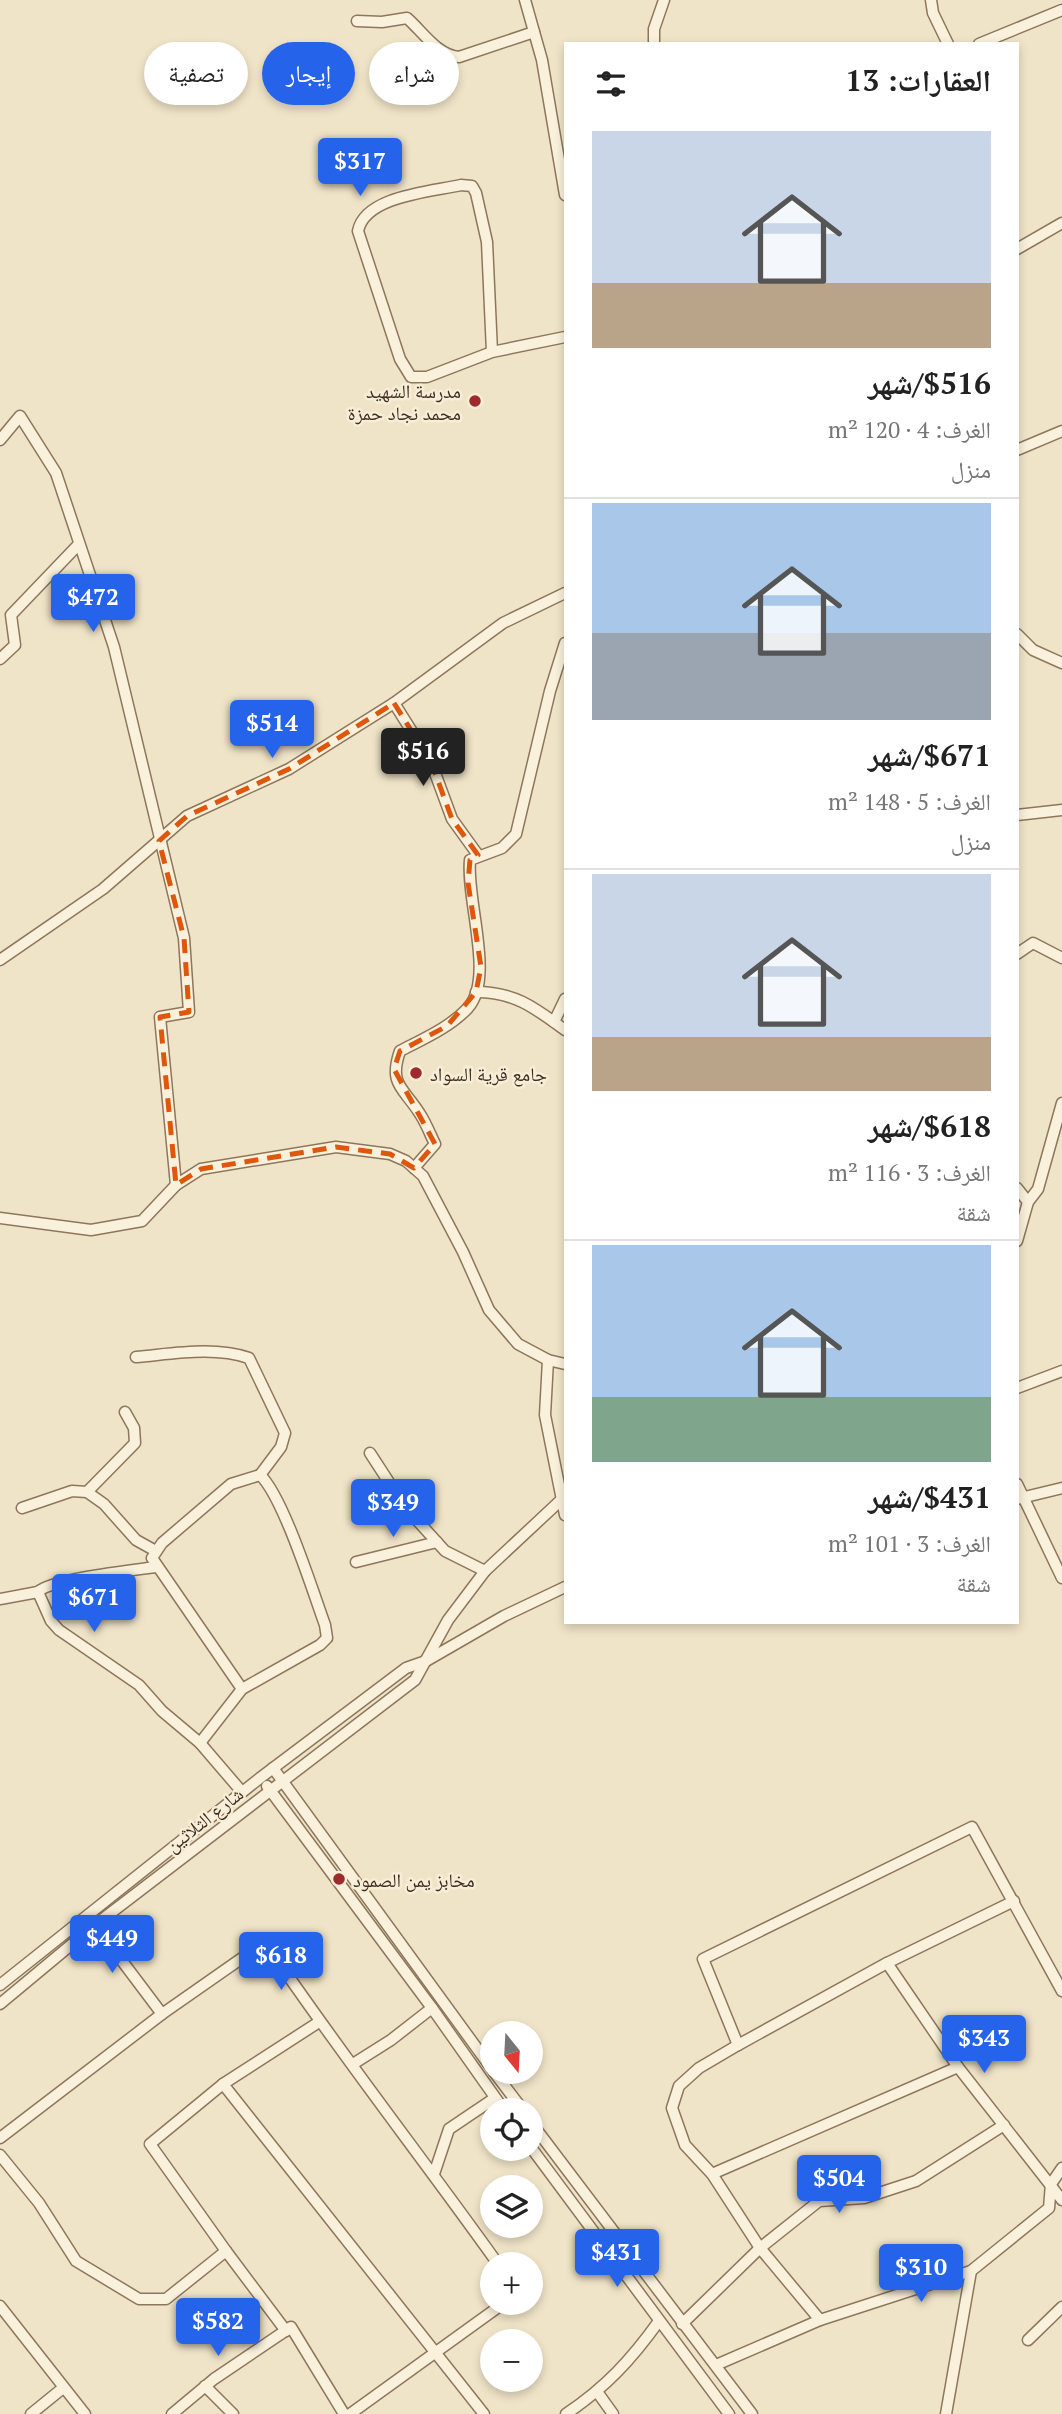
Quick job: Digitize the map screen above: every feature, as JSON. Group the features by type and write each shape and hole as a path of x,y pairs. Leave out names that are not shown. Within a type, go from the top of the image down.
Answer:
{"street":[{"path":"526,0 564,190"},
{"path":"654,42 654,29 664,0"},
{"path":"931,0 933,13 947,42"},
{"path":"984,42 1062,10"},
{"path":"357,21 382,22 407,18 438,49 449,56 459,57 534,32"},
{"path":"492,352 487,242 472,186 461,185 377,205 365,214 358,231 406,372 418,379 492,352 564,337"},
{"path":"1019,248 1062,223"},
{"path":"0,440 20,416 56,473 114,647 184,938 189,1012 160,1017 176,1185"},
{"path":"1019,449 1062,431"},
{"path":"0,659 15,645 11,615 79,544"},
{"path":"0,960 103,889 187,817 289,769 394,703 503,623 564,593"},
{"path":"1019,637 1033,650 1062,663"},
{"path":"414,1168 435,1144 420,1114 398,1086 394,1069 400,1051 447,1026 470,1006 477,992 481,967 468,883 470,860 502,848 516,834 550,691 564,646"},
{"path":"394,703 431,762 452,819 478,855"},
{"path":"1019,815 1062,810"},
{"path":"1019,953 1033,943 1062,958"},
{"path":"477,992 500,992 519,999 564,1029"},
{"path":"554,1022 564,1001"},
{"path":"1019,1234 1028,1202 1038,1189 1062,1103"},
{"path":"0,1218 91,1230 142,1221 176,1185 201,1169 336,1147 390,1154 414,1168 423,1177 452,1230 489,1310 519,1345 548,1360 564,1364"},
{"path":"1049,1151 1062,1154"},
{"path":"1019,1191 1028,1202"},
{"path":"1019,1203 1028,1202"},
{"path":"136,1357 235,1353 249,1358 285,1433 281,1447 260,1475 232,1484 154,1550 152,1558 242,1689"},
{"path":"548,1360 545,1415 564,1511"},
{"path":"1019,1387 1062,1371"},
{"path":"87,1492 135,1443 134,1428 125,1412"},
{"path":"370,1453 405,1507 445,1551 485,1571"},
{"path":"200,1743 242,1689 320,1645 327,1638 325,1625 288,1526 266,1481 260,1475"},
{"path":"1062,1488 1020,1498 1062,1578"},
{"path":"22,1508 72,1491 87,1492 104,1504 136,1540 154,1550"},
{"path":"426,1661 448,1620 485,1571 561,1500"},
{"path":"356,1562 437,1542"},
{"path":"0,1599 38,1592 43,1587 66,1581 156,1567"},
{"name":"شارع الثلاثين","path":"0,1985 242,1792 406,1668 426,1661 504,1616 564,1587"},
{"path":"38,1592 51,1621 59,1630 139,1685 162,1711 200,1743 242,1792"},
{"name":"شارع الثلاثين","path":"0,2004 270,1790 415,1680 426,1661"},
{"path":"274,1768 480,2052"},
{"path":"260,1778 432,2008 495,2098"},
{"path":"738,2045 704,1959 972,1827 1062,1991"},
{"path":"820,2320 760,2248 712,2174 685,2145 672,2109 679,2086 699,2068 738,2045 887,1963 1014,1901"},
{"path":"88,1915 162,2014"},
{"path":"0,2138 162,2014 265,1942 319,2022 353,2064 489,2252"},
{"path":"887,1963 958,2067 1062,2200"},
{"path":"353,2064 391,2040 432,2008"},
{"path":"286,2331 149,2144 223,2084 319,2022"},
{"path":"712,2174 958,2067"},
{"path":"223,2084 484,2414"},
{"path":"434,2174 449,2129 480,2108"},
{"path":"682,2324 760,2248 819,2200 864,2198 916,2181 1004,2125"},
{"path":"543,2138 752,2414"},
{"path":"0,2155 38,2203 76,2261 139,2299 166,2299 226,2251"},
{"path":"541,2161 729,2414"},
{"path":"716,2365 820,2320 971,2272 1049,2208 1051,2184 1062,2168"},
{"path":"946,2414 971,2272"},
{"path":"0,2306 85,2414"},
{"path":"1028,2340 1062,2307"},
{"path":"350,2414 487,2315"},
{"path":"566,2414 598,2393 634,2356 659,2320"},
{"path":"172,2414 205,2386 292,2327 344,2414"},
{"path":"205,2386 233,2414"},
{"path":"31,2414 63,2388"},
{"path":"598,2393 614,2414"}],"highlighted area":[{"path":"394,703 431,762 452,819 478,855 470,860 468,883 481,967 476,992 447,1026 400,1051 394,1069 435,1144 414,1168 390,1154 336,1147 201,1169 176,1185 160,1017 189,1012 184,938 159,841 187,816 289,769"}],"place":[{"name":"مدرسة الشهيد محمد نجاد حمزة","path":"475,401"},
{"name":"جامع قرية السواد","path":"416,1073"},
{"name":"مخابز يمن الصمود","path":"339,1879"}]}
